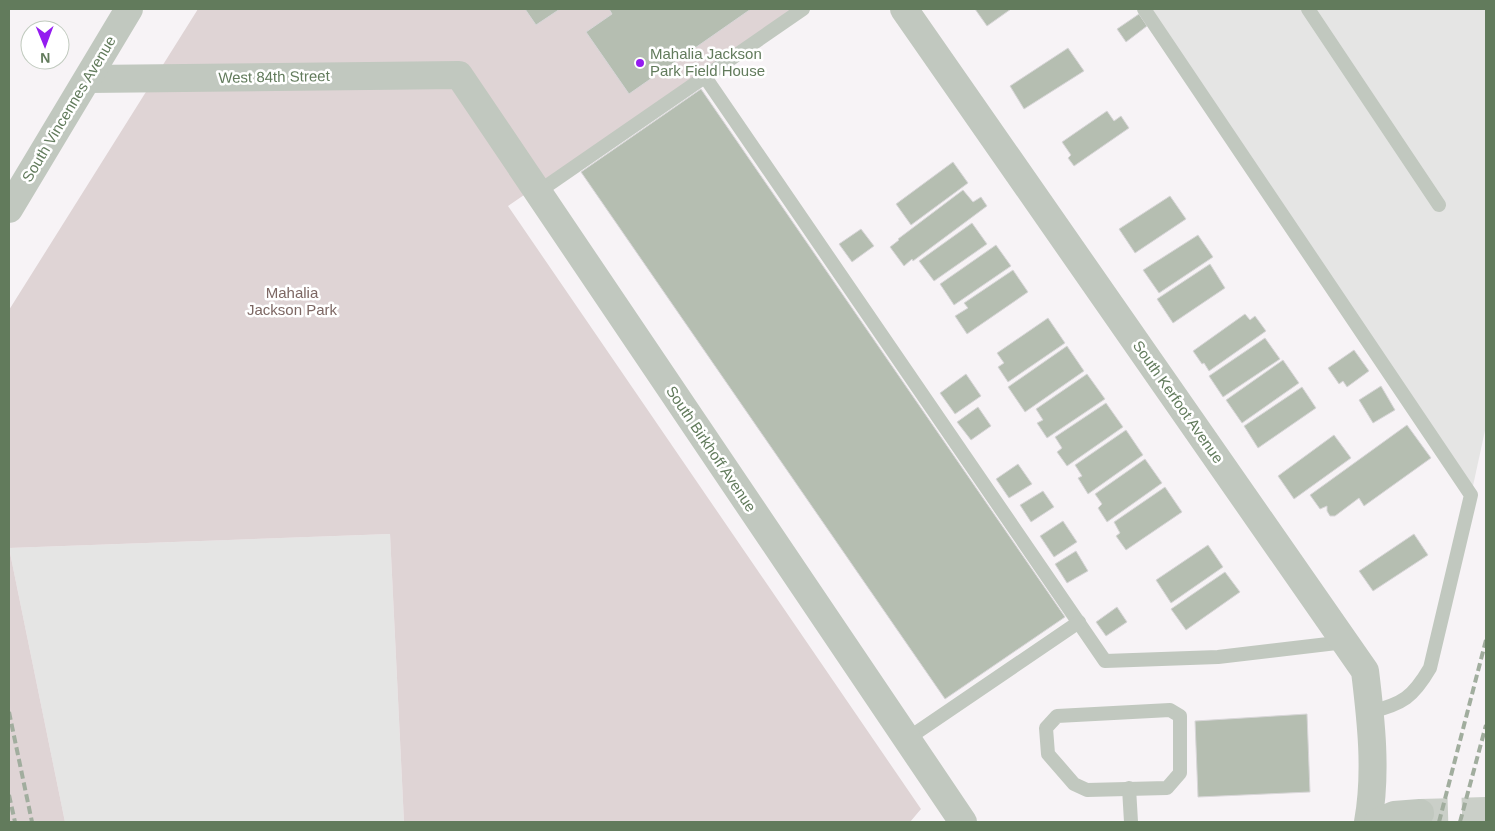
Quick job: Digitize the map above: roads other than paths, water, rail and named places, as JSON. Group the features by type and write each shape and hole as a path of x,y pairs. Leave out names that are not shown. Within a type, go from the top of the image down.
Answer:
{"street":[{"name":"South Vincennes Avenue","path":"9,209 130,9"},
{"name":"South Kerfoot Avenue","path":"904,9 1364,671 1370,712 1372,798 1368,822"},
{"name":"West 84th Street","path":"88,79 459,76"},
{"name":"South Birkhoff Avenue","path":"459,76 963,822"},
{"path":"1378,822 1394,815 1420,813"}],"lane":[{"path":"538,192 803,9"},
{"path":"1144,9 1471,495 1430,668 1420,686 1410,695 1392,706 1370,712"},
{"path":"1308,9 1439,205"},
{"path":"705,76 1105,661 1218,657 1345,642"},
{"path":"907,739 1078,622"},
{"path":"1170,710 1180,716 1180,773 1166,788 1129,788 1088,790 1074,784 1048,754 1046,728 1057,716 1170,710"},
{"path":"1129,788 1131,822"}],"tunnel":[{"path":"1420,813 1486,811"}],"railway":[{"path":"1439,822 1486,640"},
{"path":"9,712 32,822"},
{"path":"1460,822 1486,725"},
{"path":"9,795 15,822"}],"place":[{"name":"Mahalia Jackson Park Field House","path":"640,63"}],"park label":[{"name":"Mahalia Jackson Park","path":"292,302"}]}
